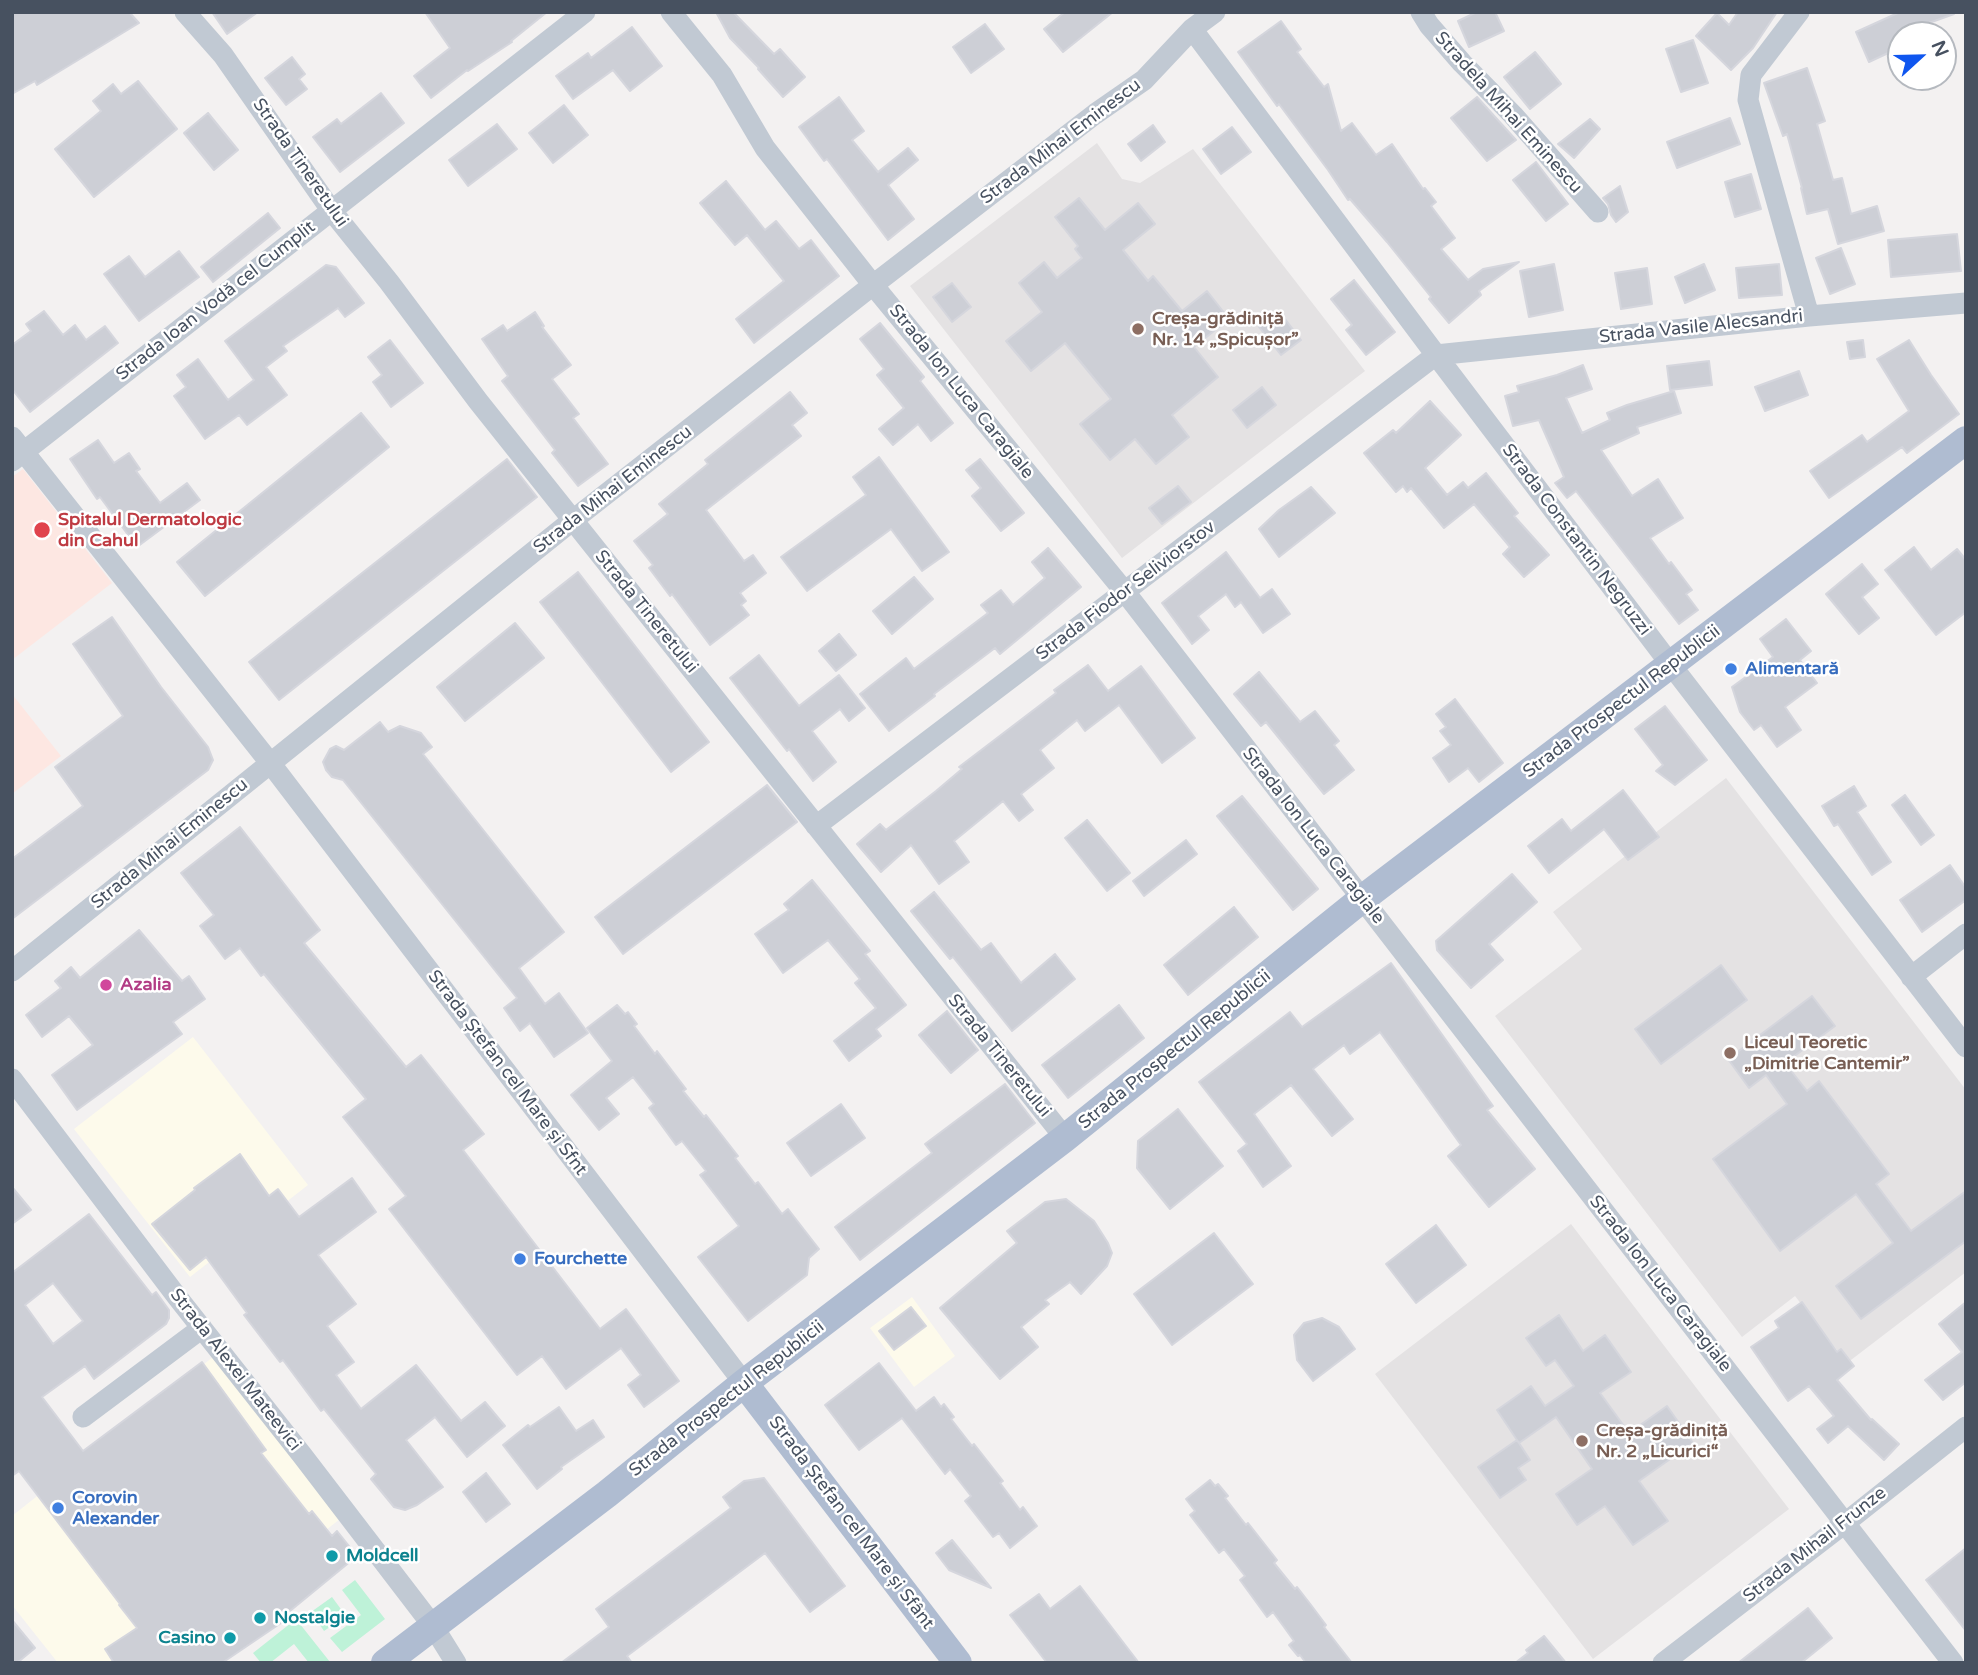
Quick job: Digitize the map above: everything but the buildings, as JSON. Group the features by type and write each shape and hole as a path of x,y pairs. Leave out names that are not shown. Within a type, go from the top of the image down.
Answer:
{"main road":[{"name":"Strada Prospectul Republicii","path":"385,1663 607,1494 744,1383 1065,1138 1362,899 1966,440"},
{"name":"Strada Ștefan cel Mare și Sfânt","path":"744,1383 958,1663"}],"street":[{"name":"Strada Tineretului","path":"185,12 223,55 331,210 478,401 1065,1138"},
{"name":"Strada Ioan Vodă cel Cumplit","path":"16,450 585,12"},
{"name":"Strada Ion Luca Caragiale","path":"671,12 722,75 765,148 873,285 1125,592 1952,1663"},
{"name":"Strada Mihai Eminescu","path":"12,971 573,520 873,285 1095,114 1144,80 1192,29 1215,12"},
{"name":"Stradela Mihai Eminescu","path":"1421,12 1462,63 1513,115 1598,212"},
{"path":"1799,12 1751,75 1748,100 1809,316"},
{"name":"Strada Constantin Negruzzi","path":"1192,29 1671,665 1966,1047"},
{"name":"Strada Vasile Alecsandri","path":"1436,355 1809,316 1966,303"},
{"name":"Strada Fiodor Seliviorstov","path":"816,826 1436,355"},
{"path":"16,450 271,764"},
{"name":"Strada Ștefan cel Mare și Sfnt","path":"271,764 744,1383"},
{"path":"1911,977 1966,934"},
{"name":"Strada Alexei Mateevici","path":"12,1079 433,1626 456,1663"},
{"path":"82,1417 202,1328"},
{"name":"Strada Mihail Frunze","path":"1663,1663 1966,1427"}],"shaded area":[{"name":"Creșa-grădiniță Nr. 14 „Spicușor”","path":"1097,143 1122,179 1140,183 1193,149 1365,371 1122,558 910,286"},
{"name":"Spitalul Dermatologic din Cahul","path":"23,469 112,583 12,660 12,477"},
{"path":"12,694 61,756 12,794"},
{"name":"Liceul Teoretic „Dimitrie Cantemir”","path":"1726,778 1966,1090 1966,1272 1847,1363 1795,1296 1742,1337 1495,1016 1582,949 1553,912"},
{"path":"193,1037 308,1185 190,1277 74,1129"},
{"name":"Creșa-grădiniță Nr. 2 „Licurici“","path":"1571,1224 1789,1509 1593,1659 1375,1374"},
{"path":"912,1297 955,1356 914,1387 870,1328"},
{"path":"213,1357 340,1519 158,1663 58,1663 12,1605 12,1516"}],"green space":[{"path":"355,1580 385,1619 342,1652 330,1638 361,1615 342,1590"},
{"path":"332,1597 346,1616 324,1631 311,1612"},
{"path":"296,1619 330,1662 309,1663 294,1644 270,1663 261,1663 253,1653"}],"place":[{"name":"Creșa-grădiniță Nr. 14 „Spicușor”","path":"1138,329"},
{"name":"Spitalul Dermatologic din Cahul","path":"42,530"},
{"name":"Alimentară","path":"1731,669"},
{"name":"Azalia","path":"106,985"},
{"name":"Liceul Teoretic „Dimitrie Cantemir”","path":"1730,1053"},
{"name":"Fourchette","path":"520,1259"},
{"name":"Creșa-grădiniță Nr. 2 „Licurici“","path":"1582,1441"},
{"name":"Corovin Alexander","path":"58,1508"},
{"name":"Moldcell","path":"332,1556"},
{"name":"Nostalgie","path":"260,1618"},
{"name":"Casino","path":"230,1638"}]}
